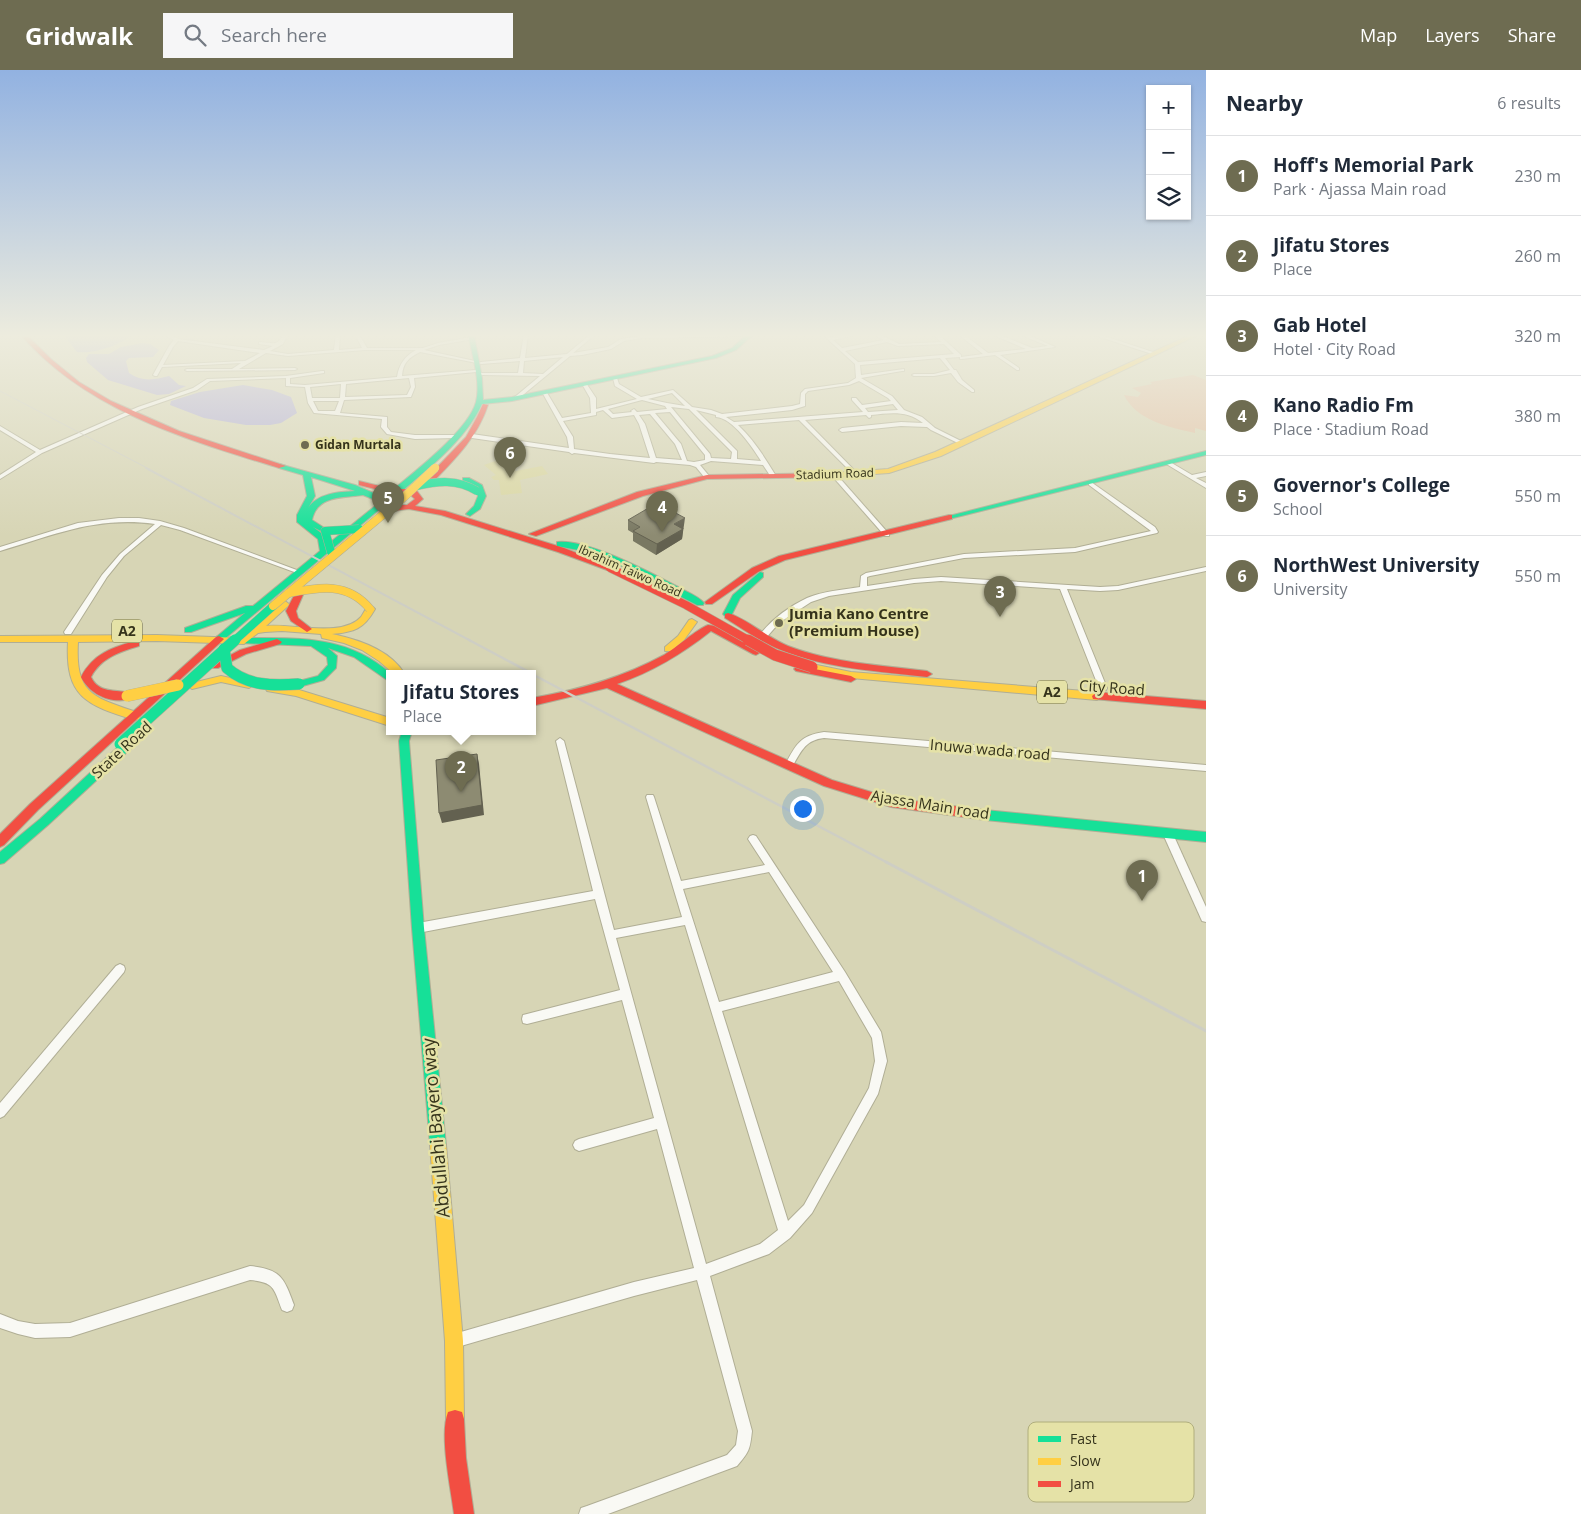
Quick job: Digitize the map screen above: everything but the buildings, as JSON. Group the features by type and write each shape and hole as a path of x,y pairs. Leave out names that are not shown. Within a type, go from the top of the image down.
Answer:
{"main road":[{"path":"119,401 135,410 220,446 365,493 382,502"},
{"path":"315,644 332,656 333,666 321,678 299,684 264,684 233,674 225,664 222,644 230,630 299,572 359,529 472,436 481,420 480,401"},
{"path":"117,743 245,623 382,502 385,495 395,491 455,436 480,408 503,401"},
{"name":"Stadium Road","path":"533,534 570,519 703,477 856,475 902,467 962,443 1051,401"},
{"path":"419,493 433,470 480,408"},
{"path":"135,410 234,444 395,491"},
{"path":"536,695 554,695 607,684 635,674 685,646 710,628 724,624 730,605 757,577 770,569 802,557 885,533 1091,484 1206,454"},
{"path":"536,701 620,672 658,654 681,638 690,618 691,607 704,603 744,576 770,562 1206,454"},
{"path":"419,493 462,508 482,500 479,487 470,481 433,470"},
{"path":"311,475 316,503"},
{"path":"311,475 311,496 301,515 301,522 322,538 327,552"},
{"path":"8,840 117,743 222,644 419,493 453,481 468,484 477,491 476,500 462,508"},
{"name":"A2","path":"395,491 419,493"},
{"path":"359,529 325,531 308,521 308,513 316,503 334,496 365,493"},
{"name":"State Road","path":"8,840 44,822 302,588 404,508 417,502 419,493"},
{"name":"Ibrahim Taiwo Road","path":"419,493 533,534 557,545 622,578 710,628"},
{"name":"A2","path":"382,502 386,506 404,508"},
{"name":"Ibrahim Taiwo Road","path":"404,508 442,513 557,545 568,544 610,559 704,603 723,607 728,615"},
{"name":"Stadium Road","path":"557,545 570,519"},
{"path":"325,531 327,552"},
{"name":"City Road","path":"557,545 611,567 686,605 775,655 851,675 1103,688 1206,696"},
{"path":"255,631 268,628 348,629 367,618 370,609 358,595 342,588 322,587 288,593"},
{"path":"302,588 291,611 294,619 307,629"},
{"path":"188,630 261,604"},
{"name":"City Road","path":"728,615 762,636 790,650 816,658 931,678 1206,705"},
{"name":"City Road","path":"710,628 760,654 801,670 876,682 931,678"},
{"name":"A2","path":"0,639 188,630 255,631"},
{"path":"255,631 313,634 362,644 382,654 396,670"},
{"name":"A2","path":"0,632 157,638 222,644 244,641"},
{"path":"71,635 71,669 76,686 83,694 99,703 134,716"},
{"path":"157,638 108,653 90,667 87,681 94,689 110,695 127,696 178,685"},
{"path":"244,641 315,644 339,648 360,655 386,674"},
{"path":"214,667 243,652 277,642"},
{"name":"State Road","path":"0,858 8,840 34,807 134,716 222,644"},
{"path":"635,674 644,698"},
{"path":"192,686 210,680 230,680 255,687 296,693 386,721"},
{"name":"Ajassa Main road","path":"607,684 644,698 789,765 861,794 908,805 1044,822 1206,837"},
{"name":"Abdullahi Bayero way","path":"404,735 418,928 427,1007 454,1341 456,1458 464,1514"}],"street":[{"path":"0,477 40,452 135,410 160,401"},
{"path":"311,401 316,413 385,418 384,427 389,432 416,437 455,436"},
{"path":"336,413 341,401"},
{"path":"550,401 570,437 572,452"},
{"path":"561,420 592,416 595,411 594,401"},
{"path":"595,411 605,409 619,401"},
{"path":"623,401 636,414 646,433 654,461"},
{"path":"652,401 669,407 712,412 718,416 726,417 757,449 773,476"},
{"path":"685,401 735,452 734,461"},
{"path":"718,416 792,408 803,405 803,401"},
{"path":"855,401 880,426"},
{"path":"861,407 895,402 902,411"},
{"path":"605,409 610,416 651,412 669,407"},
{"path":"669,407 700,444 708,459"},
{"path":"733,424 902,411 920,418 962,443"},
{"path":"651,412 678,444 686,462"},
{"path":"801,420 856,475"},
{"path":"842,430 928,424"},
{"path":"0,428 40,452"},
{"path":"472,436 572,452 654,461 694,464 708,459 766,463"},
{"path":"672,462 690,466 703,477"},
{"path":"694,464 703,477"},
{"path":"1170,464 1206,486"},
{"path":"1191,477 1206,474"},
{"path":"835,476 885,533"},
{"path":"863,589 864,576 868,574 964,556 1075,550 1155,532 1153,528 1091,484"},
{"path":"0,549 57,530 87,523 136,520 160,523 182,529 299,572"},
{"path":"71,635 104,576 122,556 160,523"},
{"path":"762,636 776,621 795,607 809,600 863,589 941,579 1118,588 1206,569"},
{"path":"1062,586 1103,688"},
{"name":"Inuwa wada road","path":"789,765 805,739 812,736 824,736 1206,768"},
{"path":"560,741 598,894 744,1431 743,1448 732,1461 587,1514"},
{"path":"650,797 785,1233"},
{"path":"1168,834 1206,918"},
{"path":"454,1341 634,1289 700,1273 764,1249 785,1233 808,1210 874,1090 881,1061 877,1036 841,975 753,839"},
{"path":"679,886 771,868"},
{"path":"418,928 598,894"},
{"path":"610,935 689,920"},
{"path":"0,1112 120,969"},
{"path":"715,1008 841,975"},
{"path":"527,1019 626,994"},
{"path":"579,1145 660,1122"},
{"path":"0,1321 21,1330 47,1332 70,1330 250,1273 267,1274 279,1284 287,1305"}],"shaded area":[{"path":"1128,401 1206,401 1206,431 1195,428 1195,433 1155,422 1145,417"},
{"path":"501,459 516,471 542,466 548,474 520,480 522,493 501,495 499,480 494,480 491,477 496,475 484,465"}],"water":[{"path":"171,401 293,401 297,413 281,423 246,425 204,418 170,405"}],"railway":[{"path":"20,401 149,469"},
{"path":"146,468 471,641"},
{"path":"469,640 525,670"},
{"path":"536,676 888,863"},
{"path":"886,862 1206,1031"}],"traffic: fast":[{"path":"398,490 456,436 475,413 479,401"},
{"path":"479,402 486,401"},
{"path":"949,517 1206,453"},
{"path":"282,466 352,487 382,500"},
{"path":"307,474 311,496 301,515 301,522 322,538 324,553"},
{"path":"466,480 479,487 482,496 477,507 470,514"},
{"path":"416,486 448,481 463,484 477,491"},
{"path":"325,531 308,521 314,506 320,501 336,495 361,493"},
{"path":"219,639 383,503"},
{"path":"331,552 325,531 359,529"},
{"path":"560,544 579,547 615,559 700,603"},
{"path":"728,614 736,597 760,575"},
{"path":"120,744 273,606"},
{"path":"188,630 249,608"},
{"path":"244,641 303,642 340,648 374,665 386,676"},
{"path":"299,684 321,678 333,666 332,656 315,644"},
{"path":"224,649 227,668 242,679 271,685 299,684"},
{"path":"406,735 404,741 418,928 438,1145"},
{"path":"0,859 44,822 135,738"},
{"path":"985,815 1206,837"}],"traffic: slow":[{"path":"833,475 889,471 938,454 1052,401"},
{"path":"273,606 404,497 436,467"},
{"path":"289,593 311,589 334,588 354,593 370,609"},
{"path":"0,639 157,638 244,641 285,604"},
{"path":"255,631 282,628 318,631 344,630 355,626 364,619 370,609"},
{"path":"668,649 681,638 692,622"},
{"path":"325,636 365,648 383,658 396,670"},
{"path":"73,639 73,673 77,684 93,699 135,716"},
{"path":"812,667 851,675 1097,696"},
{"path":"192,686 221,679 249,685"},
{"path":"127,696 178,685"},
{"path":"271,689 296,693 386,721"},
{"path":"438,1145 454,1341 455,1419"}],"traffic: jam":[{"path":"108,401 177,432 282,466"},
{"path":"425,485 468,439 481,417 485,405"},
{"path":"533,534 640,494 707,477 833,475"},
{"path":"362,483 392,491"},
{"path":"409,507 419,499 408,490 392,491 382,500 386,507 392,509 409,507 442,513 561,550 610,568"},
{"path":"709,602 755,570 782,558 949,517"},
{"path":"610,568 686,605 775,655 812,667"},
{"path":"302,588 291,611 294,619 307,629"},
{"path":"728,616 769,641 801,654 855,666 927,674"},
{"path":"536,701 580,692 626,677 669,657 708,628"},
{"path":"713,628 756,652"},
{"path":"0,842 34,807 219,639"},
{"path":"215,666 243,652 277,642"},
{"path":"127,696 115,696 97,691 86,677 95,664 106,654 136,644"},
{"path":"799,669 851,679"},
{"path":"607,684 671,711 765,756 828,783 891,802 923,808 985,815"},
{"path":"1097,696 1206,705"},
{"path":"455,1419 456,1458 464,1514"}],"place":[{"name":"Gidan Murtala","path":"305,445"},
{"name":"NorthWest University","path":"510,478"},
{"name":"Governor's College","path":"388,523"},
{"name":"Kano Radio Fm","path":"662,532"},
{"name":"Gab Hotel","path":"1000,617"},
{"name":"Jumia Kano Centre (Premium House)","path":"779,623"},
{"name":"Jifatu Stores","path":"461,792"},
{"name":"Hoff's Memorial Park","path":"1142,901"}]}
